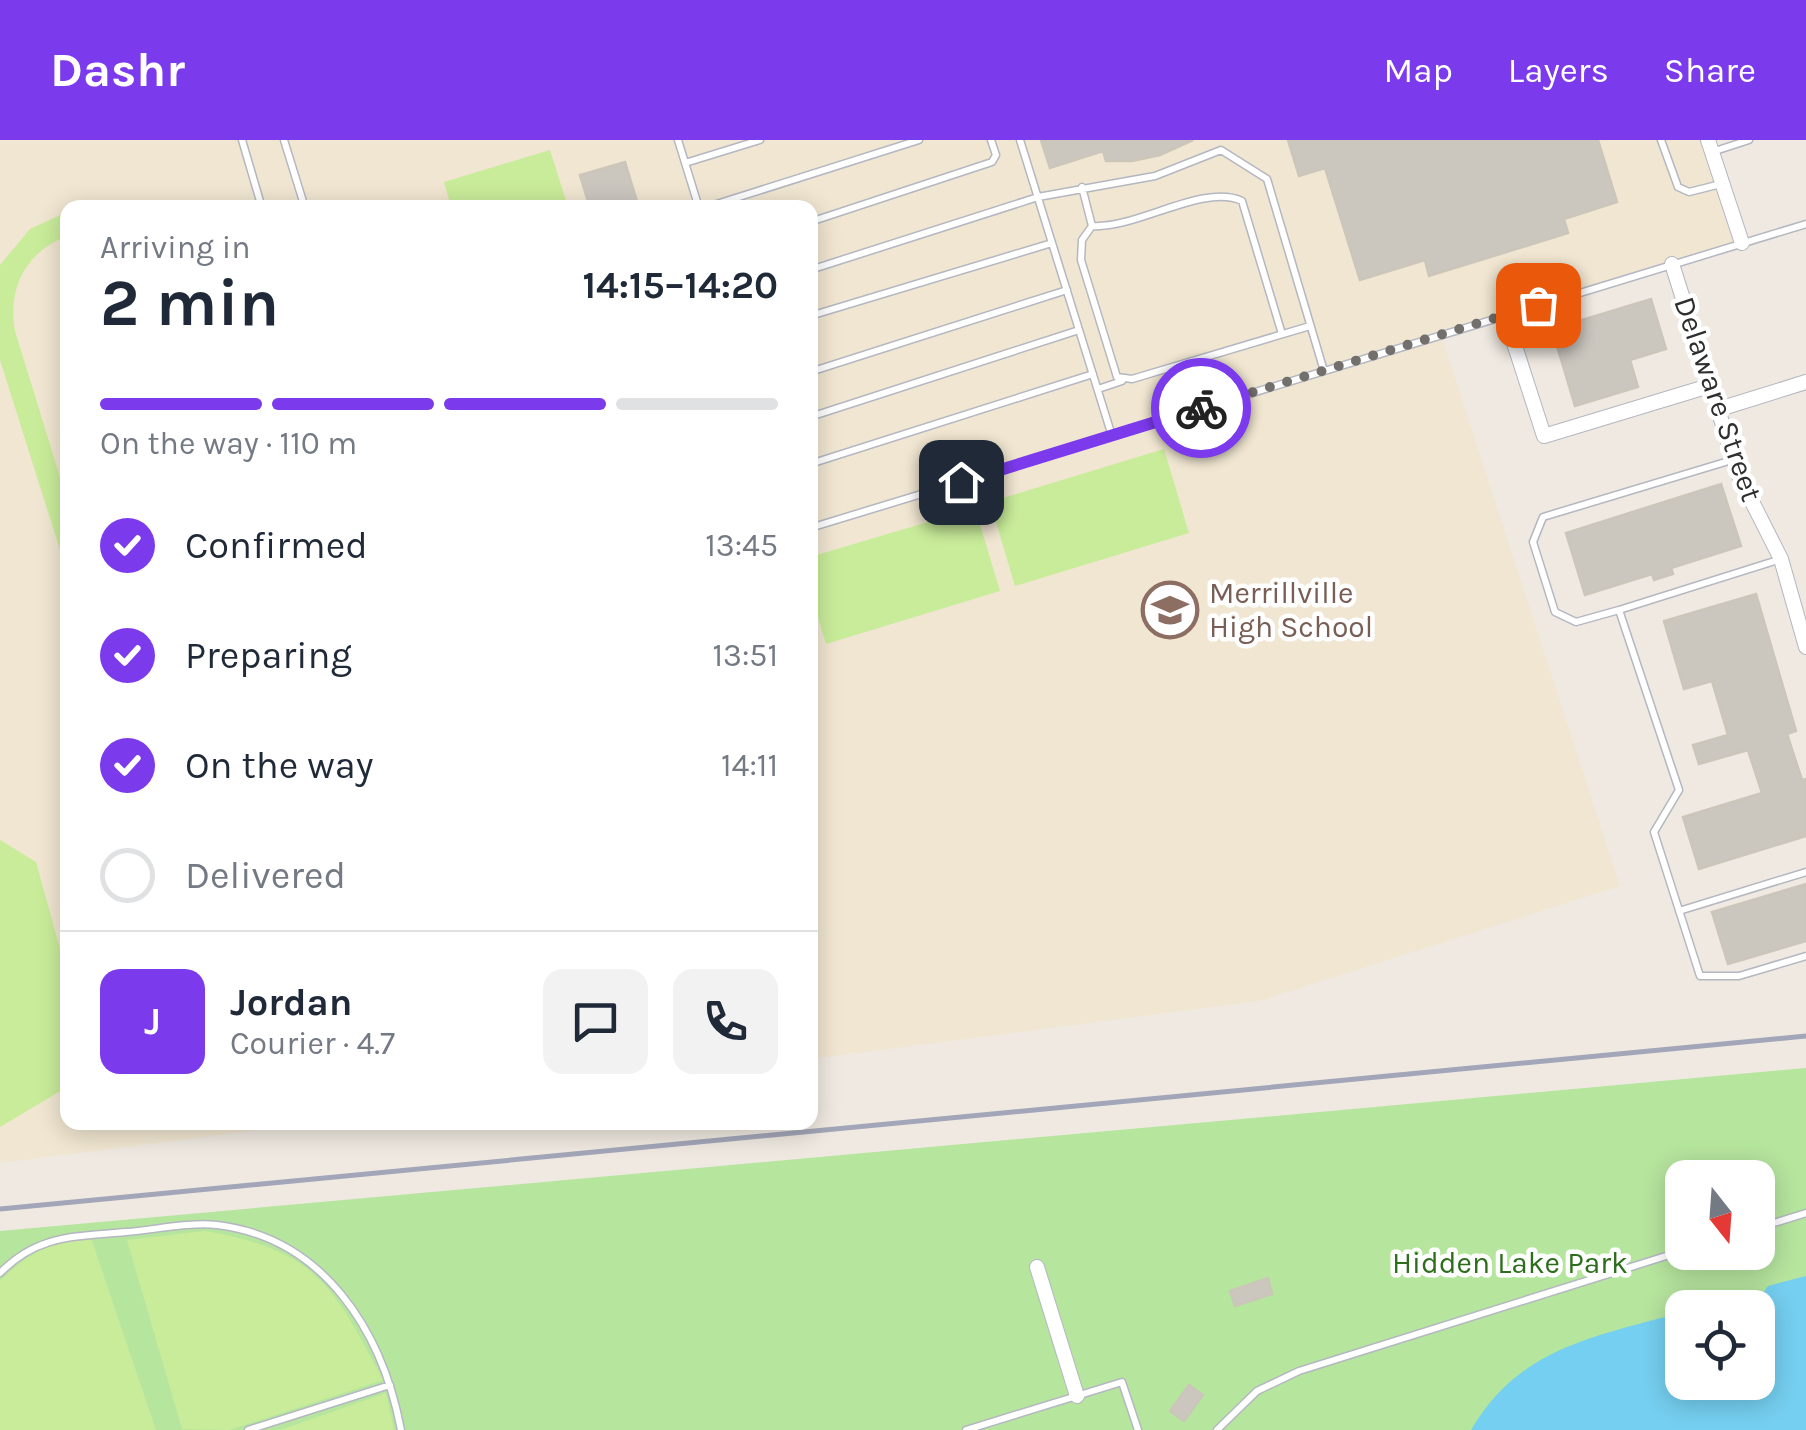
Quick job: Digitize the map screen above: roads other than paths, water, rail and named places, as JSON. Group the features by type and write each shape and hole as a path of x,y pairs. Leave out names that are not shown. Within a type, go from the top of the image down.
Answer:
{"street":[{"path":"1710,146 1742,243"},
{"name":"Delaware Street","path":"1672,264 1733,460 1781,560 1806,647"},
{"path":"1505,315 1544,436 1708,386"},
{"path":"1716,410 1806,382"},
{"path":"1037,1267 1077,1396"}],"lane":[{"path":"242,140 260,200"},
{"path":"284,140 303,200"},
{"path":"678,140 698,200"},
{"path":"685,163 760,140"},
{"path":"727,200 920,140"},
{"path":"818,219 992,162 996,155 991,140"},
{"path":"1020,140 1112,436"},
{"path":"1662,140 1678,187 1690,192 1722,184"},
{"path":"1710,146 1748,140"},
{"path":"818,267 1038,197 1155,176 1221,150 1267,179 1324,371"},
{"path":"1082,187 1092,226 1082,240 1081,260 1117,377 1123,380"},
{"path":"1092,226 1112,227 1216,196 1242,201 1282,334"},
{"path":"818,526 1806,224"},
{"path":"818,314 1052,243"},
{"path":"818,369 1067,290"},
{"path":"1098,389 1310,326"},
{"path":"818,415 1079,330"},
{"path":"818,461 1093,374"},
{"path":"1733,460 1544,517 1534,542 1556,612 1576,622 1781,560"},
{"path":"1620,610 1680,790 1654,832 1700,976 1739,976 1806,956"},
{"path":"1679,911 1806,872"},
{"path":"1775,1223 1806,1213"},
{"path":"0,1273 12,1260 52,1238 214,1224 280,1240 338,1288 380,1352 401,1430"},
{"path":"1217,1430 1257,1391 1299,1370 1665,1256"},
{"path":"966,1430 1122,1382 1138,1430"},
{"path":"248,1430 390,1385"}],"water":[{"path":"1806,1276 1806,1430 1471,1430 1491,1402 1537,1362 1590,1338 1665,1317 1665,1400 1775,1400 1775,1290 1765,1290"}],"railway":[{"path":"0,1209 1806,1036"}],"place":[{"name":"Merrillville High School","path":"1170,610"}],"park label":[{"name":"Hidden Lake Park","path":"1510,1263"}]}
